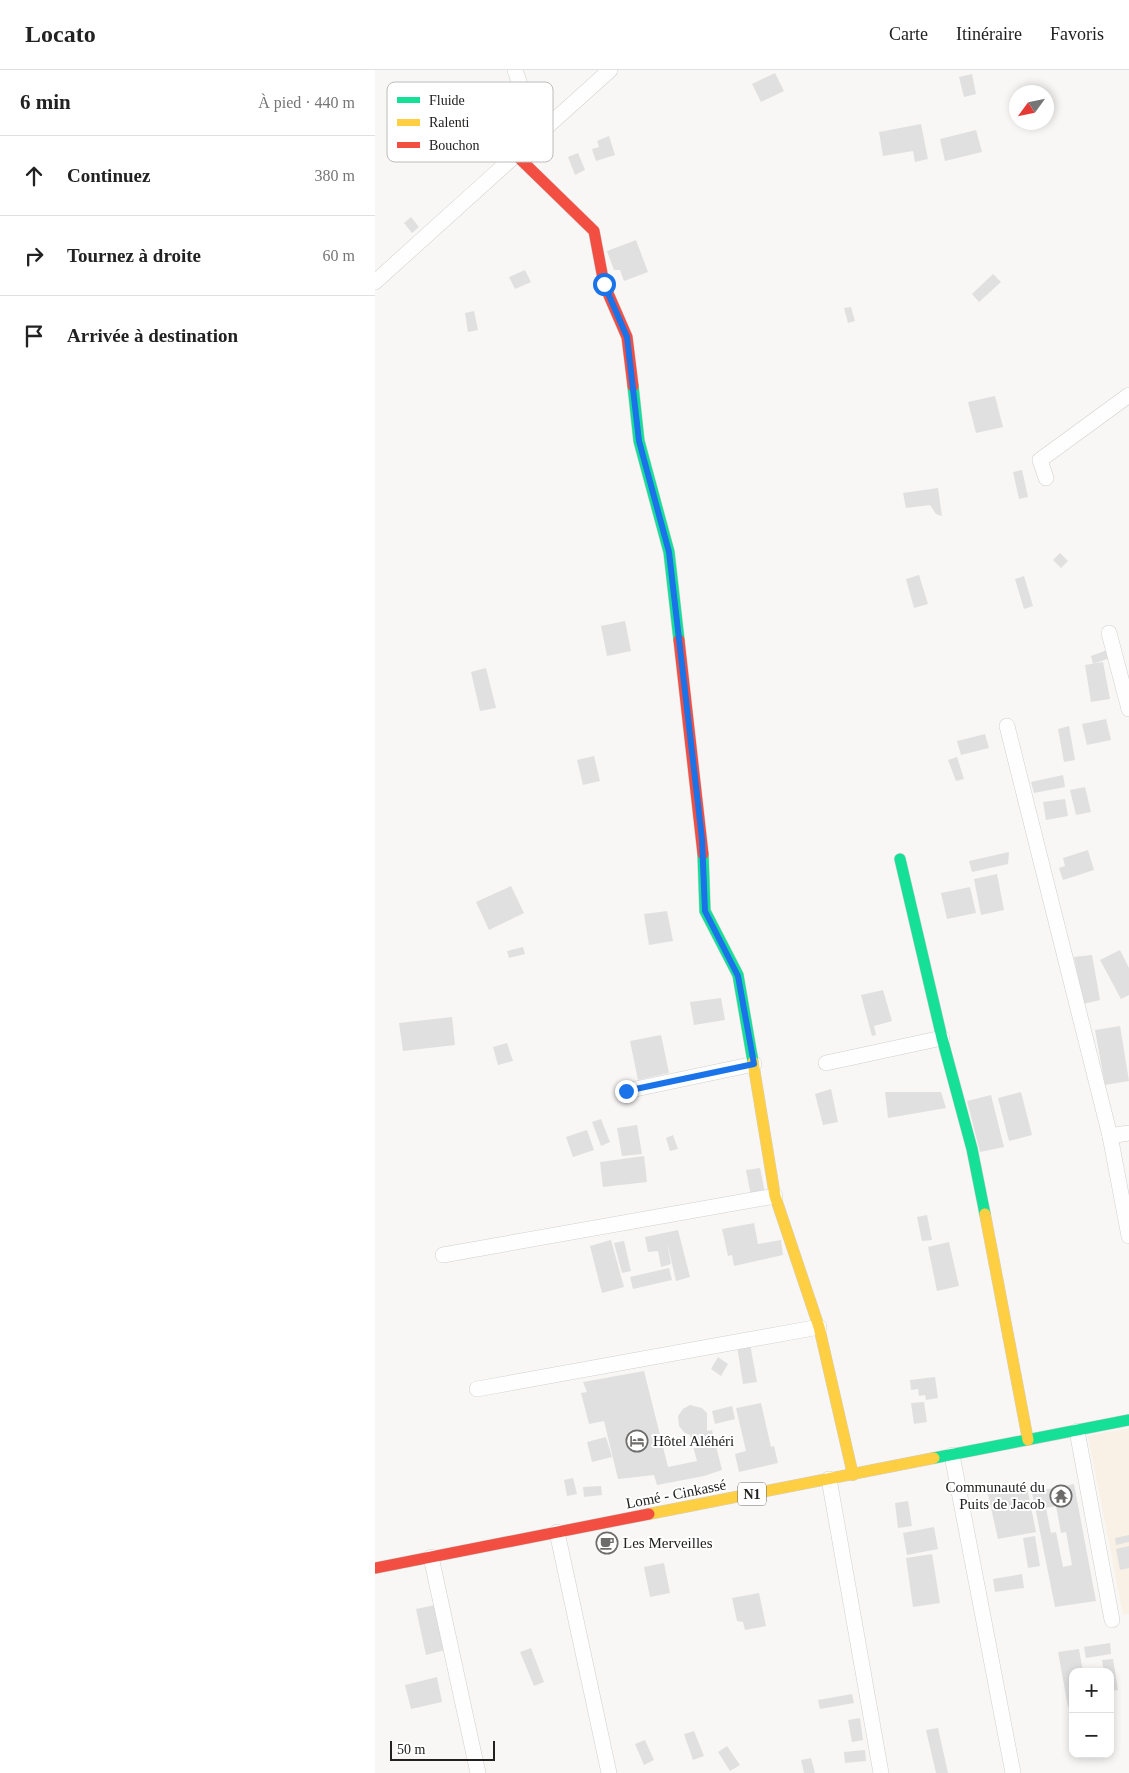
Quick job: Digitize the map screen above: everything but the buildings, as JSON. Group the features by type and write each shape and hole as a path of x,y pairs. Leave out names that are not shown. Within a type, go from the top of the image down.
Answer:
{"main road":[{"path":"523,162 593,231 604,284 627,337 639,441 669,552 702,839 705,911 738,976 775,1196 819,1327 853,1474"},
{"path":"900,859 942,1038 972,1149 1029,1440"},
{"name":"Lomé - Cinkassé","path":"375,1568 1129,1420"}],"street":[{"path":"515,70 519,82"},
{"path":"553,120 610,70"},
{"path":"375,282 506,162"},
{"path":"1046,478 1039,460 1129,395"},
{"path":"1109,633 1129,709"},
{"path":"1007,726 1110,1136 1129,1236"},
{"path":"826,1063 942,1038"},
{"path":"626,1091 754,1064"},
{"path":"1110,1136 1129,1133"},
{"path":"443,1255 775,1196"},
{"path":"477,1389 819,1327"},
{"path":"1077,1430 1112,1620"},
{"path":"951,1455 1013,1773"},
{"path":"829,1479 881,1773"},
{"path":"557,1532 609,1773"},
{"path":"431,1557 478,1773"}],"shaded area":[{"path":"1129,1428 1129,1614 1123,1615 1088,1436"}],"traffic: fast":[{"path":"633,386 639,441 669,552 679,640"},
{"path":"703,854 705,911 738,975 753,1062"},
{"path":"900,859 942,1038 972,1149 985,1214"},
{"path":"934,1458 1129,1420"}],"traffic: slow":[{"path":"753,1062 775,1196 819,1327 853,1475"},
{"path":"985,1214 1028,1440"},
{"path":"649,1514 934,1458"}],"traffic: jam":[{"path":"523,162 594,231 604,284 627,337 633,386"},
{"path":"679,640 703,854"},
{"path":"375,1568 649,1514"}],"place":[{"name":"Hôtel Aléhéri","path":"637,1441"},
{"name":"Communauté du Puits de Jacob","path":"1061,1496"},
{"name":"Les Merveilles","path":"607,1543"}],"route":[{"path":"604,284 627,337 639,441 669,552 702,839 705,911 738,976 754,1064 626,1091"}]}
